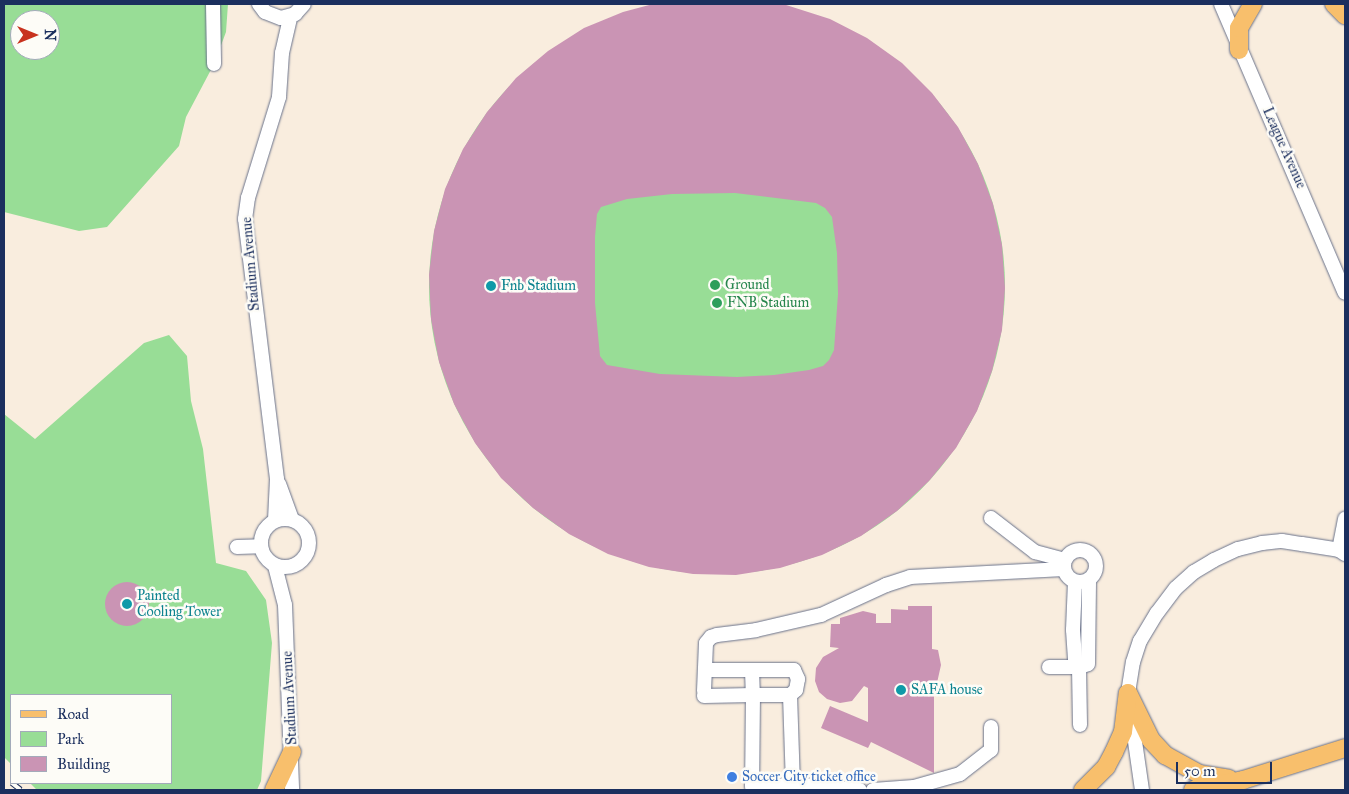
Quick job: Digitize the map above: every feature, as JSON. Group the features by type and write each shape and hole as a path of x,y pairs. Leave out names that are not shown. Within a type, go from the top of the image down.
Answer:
{"main road":[{"path":"1239,50 1239,28 1253,4"},
{"path":"1334,4 1345,15"},
{"path":"1128,693 1152,740 1165,755 1199,774 1243,780"},
{"path":"1083,790 1106,767 1114,752 1123,732 1128,693"},
{"path":"1193,790 1243,780 1345,748"},
{"path":"274,790 292,752"}],"street":[{"path":"213,4 214,64"},
{"path":"259,4 265,12 272,16 290,16 300,10 304,4"},
{"name":"League Avenue","path":"1220,4 1335,264 1345,293"},
{"name":"Stadium Avenue","path":"272,16 282,53"},
{"name":"Stadium Avenue","path":"276,520 277,479 247,248 245,219 248,198 279,97 282,53 290,16"},
{"name":"Stadium Avenue","path":"277,479 292,520"},
{"path":"991,518 1035,552 1064,564"},
{"path":"1142,790 1128,693 1133,662 1140,641 1176,588 1194,572 1238,549 1262,543 1282,541 1342,552 1345,519"},
{"path":"276,520 292,520 304,528 309,542 305,557 292,566 275,566 268,561 260,546 264,531 276,520"},
{"path":"237,546 260,546"},
{"path":"1078,550 1088,552 1096,565 1094,575 1089,580 1075,582 1066,576 1064,564 1073,551 1078,550"},
{"path":"704,670 794,670 798,679 796,690 790,694 704,693 704,670 706,644 711,637 782,625 821,615 898,580 926,575 1064,564"},
{"name":"Stadium Avenue","path":"275,566 286,605"},
{"name":"Stadium Avenue","path":"292,566 286,605 292,790"},
{"path":"1049,667 1079,667 1088,664 1089,580"},
{"path":"1075,582 1075,662 1079,667 1080,725"},
{"path":"752,670 752,786 793,785 860,790"},
{"path":"790,694 793,785"},
{"path":"873,790 914,787 960,774 991,750 991,727"}],"green space":[{"name":"FNB Stadium","path":"689,-1 745,-1 801,10 853,32 900,63 940,103 971,150 993,202 1004,258 1004,314 993,370 971,422 940,469 900,509 853,540 801,562 745,573 689,573 633,562 581,540 534,509 494,469 463,422 441,370 430,314 430,258 441,202 463,150 494,103 534,63 581,32 633,10"},
{"path":"4,4 228,4 226,32 214,64 186,117 179,146 107,227 79,231 4,212"},
{"path":"169,335 187,356 191,401 203,449 216,563 246,571 266,600 272,643 261,781 257,790 37,790 31,784 172,784 172,694 10,694 10,763 4,757 4,414 35,439 144,343"}],"building":[{"name":"FNB Stadium","path":"653,4 783,4 830,19 867,38 902,63 932,93 958,127 978,164 993,204 1002,245 1005,288 1002,330 992,371 977,411 956,448 929,481 897,511 861,536 822,555 780,568 736,575 693,574 649,567 608,554 569,534 533,508 501,478 475,443 454,404 439,362 431,319 429,275 434,231 445,189 463,149 487,112 516,78 548,51 584,28 623,12","holes":["735,193 816,203 825,208 832,217 837,253 838,294 834,350 829,360 823,366 774,375 737,377 660,374 607,365 600,356 595,303 595,237 597,214 601,207 627,199 672,194"]},
{"name":"Painted Cooling Tower","path":"127,582 139,586 145,592 149,604 145,616 139,622 127,626 115,622 109,616 105,604 109,592 115,586"},
{"name":"SAFA house","path":"908,606 932,606 932,649 938,650 941,665 937,683 934,684 934,773 871,742 868,748 821,728 830,706 868,722 868,688 864,686 852,701 840,703 827,699 819,692 815,681 816,668 823,657 839,648 830,647 831,624 840,624 840,618 863,611 876,614 876,623 891,623 891,609 908,610"}],"railway":[{"path":"13,784 21,790"}],"place":[{"name":"Ground","path":"715,285"},
{"name":"Fnb Stadium","path":"491,286"},
{"name":"FNB Stadium","path":"717,303"},
{"name":"Painted Cooling Tower","path":"127,604"},
{"name":"SAFA house","path":"901,690"},
{"name":"Soccer City ticket office","path":"732,777"}]}
